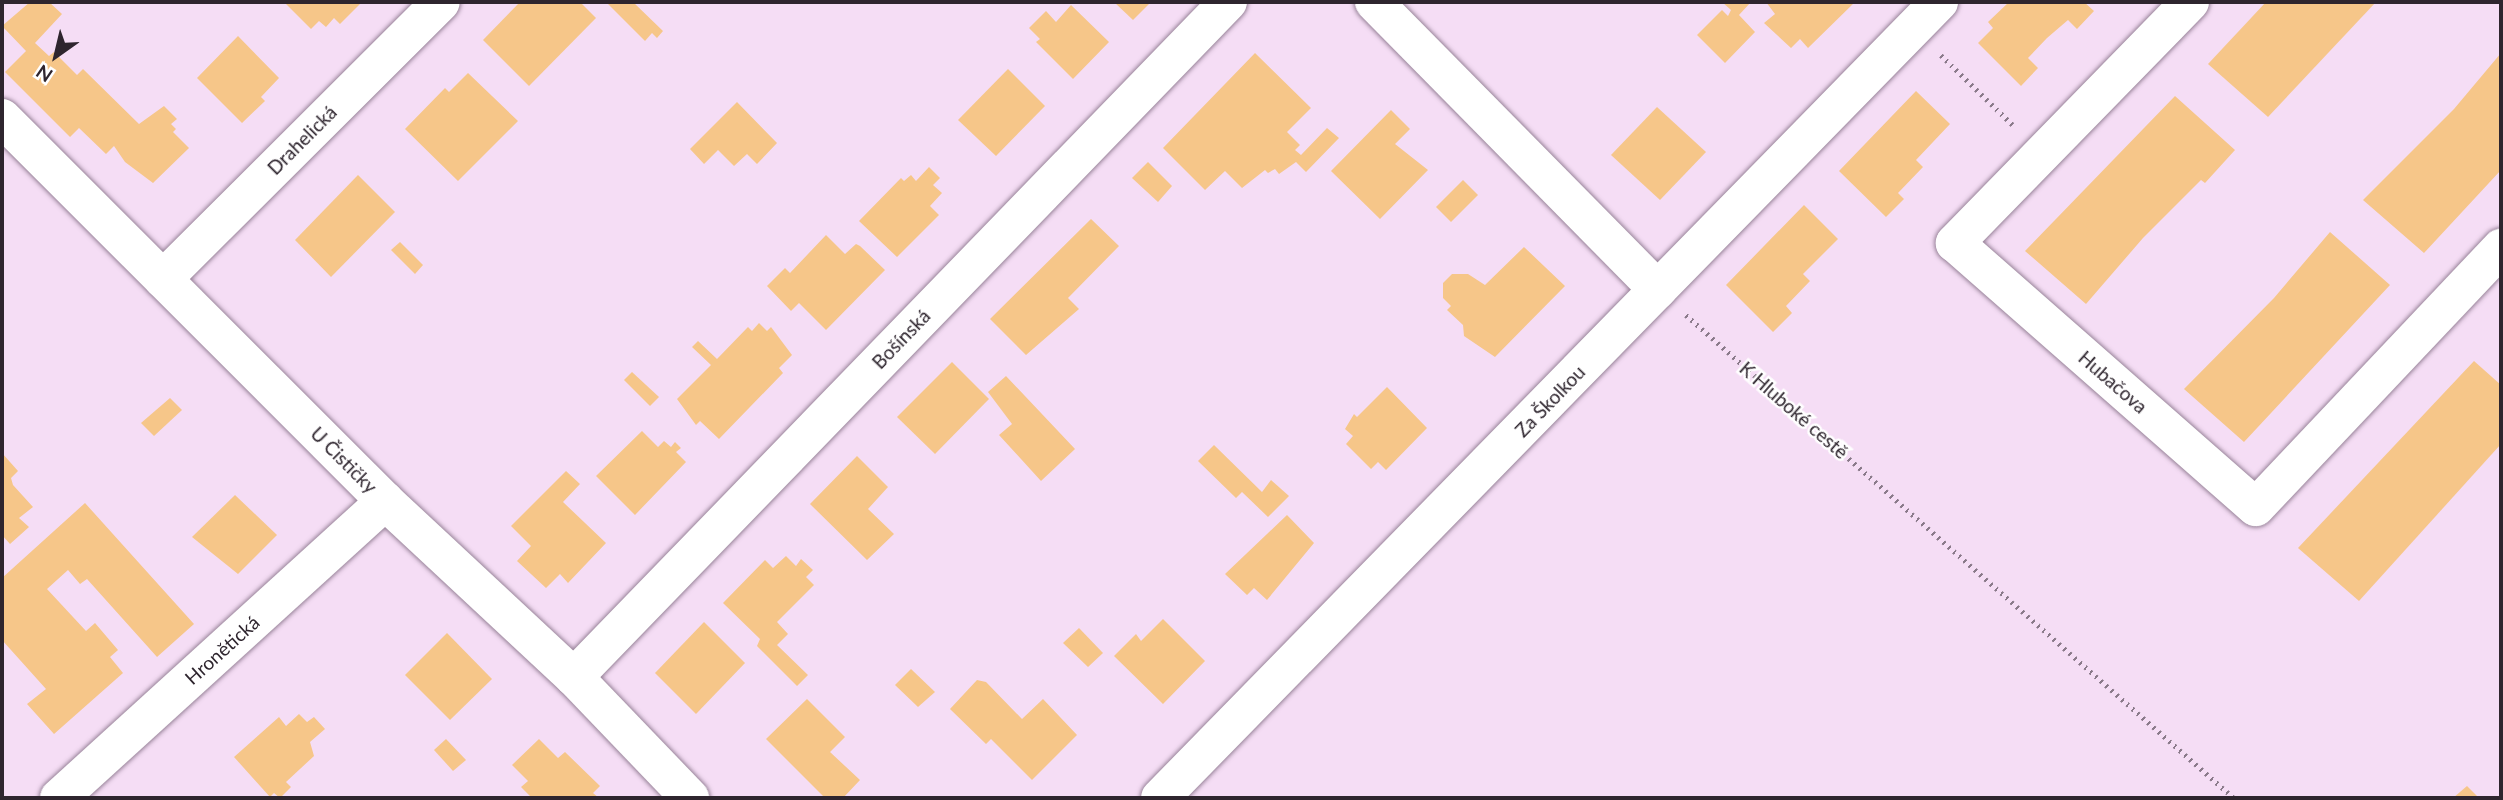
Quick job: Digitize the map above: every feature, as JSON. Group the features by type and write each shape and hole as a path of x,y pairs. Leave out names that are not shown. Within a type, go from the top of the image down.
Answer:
{"street":[{"name":"Drahelická","path":"163,279 441,2"},
{"name":"Bošínská","path":"574,677 1228,2"},
{"path":"1374,2 1658,290"},
{"name":"Hubačova","path":"2190,2 1955,243 2256,507 2501,248"},
{"name":"Za Školkou","path":"1160,798 1926,15"},
{"name":"U Čističky","path":"3,120 385,501 574,677 690,798"},
{"name":"Hronětická","path":"59,798 385,501"}],"path":[{"path":"1926,15 2042,153"},
{"name":"K Hluboké cestě","path":"1658,290 2234,798"}],"building":[{"path":"30,2 49,2 62,14 35,43 49,56 54,52 77,75 83,69 139,124 164,106 177,119 171,124 176,129 173,132 189,148 153,183 125,162 114,146 106,154 79,128 70,137 5,72 26,51 2,26"},
{"path":"284,2 362,2 340,24 334,18 326,27 319,21 311,29"},
{"path":"520,2 580,2 596,18 529,86 483,40"},
{"path":"606,2 633,2 663,31 657,38 652,33 645,41"},
{"path":"1114,2 1151,2 1133,20"},
{"path":"1722,2 1751,2 1739,15 1755,32 1725,63 1697,35 1722,10 1728,16 1731,10"},
{"path":"1766,2 1855,2 1808,48 1800,39 1791,48 1764,23 1775,14"},
{"path":"2009,2 2084,2 2094,11 2077,29 2068,20 2047,38 2028,58 2038,68 2021,86 1978,43 1993,28 1988,22"},
{"path":"2266,2 2376,2 2268,117 2208,64"},
{"path":"1071,5 1109,42 1073,79 1036,42 1040,39 1029,28 1046,11 1056,22"},
{"path":"238,36 279,78 261,97 265,101 242,123 197,78"},
{"path":"1255,53 1311,108 1287,132 1300,145 1295,150 1301,155 1327,128 1339,138 1306,172 1296,162 1279,174 1275,169 1268,173 1265,170 1242,188 1225,171 1205,190 1163,148"},
{"path":"2501,53 2501,170 2424,253 2363,200 2454,109"},
{"path":"1008,69 1045,106 996,156 958,120"},
{"path":"468,73 518,121 458,181 405,129 445,88 449,92"},
{"path":"1916,91 1950,124 1916,160 1923,167 1898,193 1904,199 1886,217 1839,171"},
{"path":"2175,96 2235,150 2205,183 2201,180 2143,238 2086,304 2025,251"},
{"path":"737,102 777,143 757,164 747,154 734,166 718,150 704,164 690,149"},
{"path":"1657,107 1706,152 1660,200 1611,155"},
{"path":"1391,110 1410,129 1395,144 1428,170 1380,219 1331,171"},
{"path":"1148,162 1172,186 1158,202 1132,178"},
{"path":"929,167 940,178 933,185 942,193 930,206 939,215 897,257 859,221 901,178 904,181 911,175 916,181"},
{"path":"358,175 395,212 331,277 295,240"},
{"path":"1463,180 1478,195 1451,222 1436,207"},
{"path":"1804,205 1838,239 1803,274 1810,281 1786,306 1792,313 1773,332 1726,285"},
{"path":"1091,219 1119,246 1068,298 1079,309 1026,355 990,319"},
{"path":"2330,232 2390,285 2244,442 2184,389 2274,298"},
{"path":"826,235 845,254 856,244 860,246 885,270 826,330 799,303 791,311 767,286 785,268 790,273"},
{"path":"400,242 423,265 415,274 391,250"},
{"path":"1524,247 1565,286 1495,357 1464,336 1463,325 1447,310 1451,306 1443,298 1443,283 1452,274 1468,274 1485,285"},
{"path":"759,323 767,331 771,327 792,355 779,368 783,373 719,439 700,421 696,425 677,399 711,365 692,347 698,341 717,359 748,327 752,331"},
{"path":"2474,361 2501,385 2501,444 2359,601 2298,548"},
{"path":"952,362 989,399 935,454 897,417"},
{"path":"632,372 659,397 650,406 624,380"},
{"path":"1006,376 1075,449 1041,481 999,435 1012,424 988,392"},
{"path":"1387,387 1427,428 1386,470 1378,462 1371,469 1346,444 1353,436 1345,429 1354,414 1357,417"},
{"path":"170,398 182,410 154,436 141,423"},
{"path":"642,431 658,447 664,441 671,447 675,442 681,448 676,452 686,462 635,515 596,476"},
{"path":"1214,445 1262,492 1271,480 1289,496 1268,517 1242,492 1236,498 1198,461"},
{"path":"2,453 18,471 11,478 13,485 33,507 19,518 29,527 10,544 2,535"},
{"path":"857,456 888,487 868,509 894,534 867,560 810,504"},
{"path":"566,471 580,484 563,502 606,543 568,583 560,574 546,588 517,561 531,546 511,526"},
{"path":"235,495 277,535 238,574 192,537"},
{"path":"85,503 194,624 157,657 87,579 80,584 68,570 47,589 86,631 95,623 118,650 110,657 123,673 54,734 27,704 46,689 2,640 2,578"},
{"path":"1287,515 1314,543 1267,600 1254,588 1247,595 1225,574"},
{"path":"786,556 796,566 801,559 813,570 806,577 814,585 777,622 788,634 777,645 808,675 797,686 757,646 760,639 723,603 765,560 773,568"},
{"path":"1163,619 1205,661 1163,704 1114,656 1136,634 1141,641"},
{"path":"704,622 745,663 696,714 655,673"},
{"path":"1079,628 1103,653 1088,667 1063,643"},
{"path":"447,633 492,679 450,720 405,675"},
{"path":"911,669 935,692 918,707 895,685"},
{"path":"977,680 986,682 1022,719 1043,699 1077,735 1032,780 991,739 986,744 950,709"},
{"path":"807,699 845,737 830,752 860,780 843,798 825,798 766,739"},
{"path":"299,714 307,722 314,717 325,729 310,742 314,756 286,782 291,787 280,798 274,793 270,797 234,757 279,717 286,726"},
{"path":"446,739 466,760 453,771 434,750"},
{"path":"539,739 558,758 565,752 600,786 593,793 599,798 532,798 521,787 528,781 512,765"},
{"path":"2467,786 2479,798 2453,798"}]}
